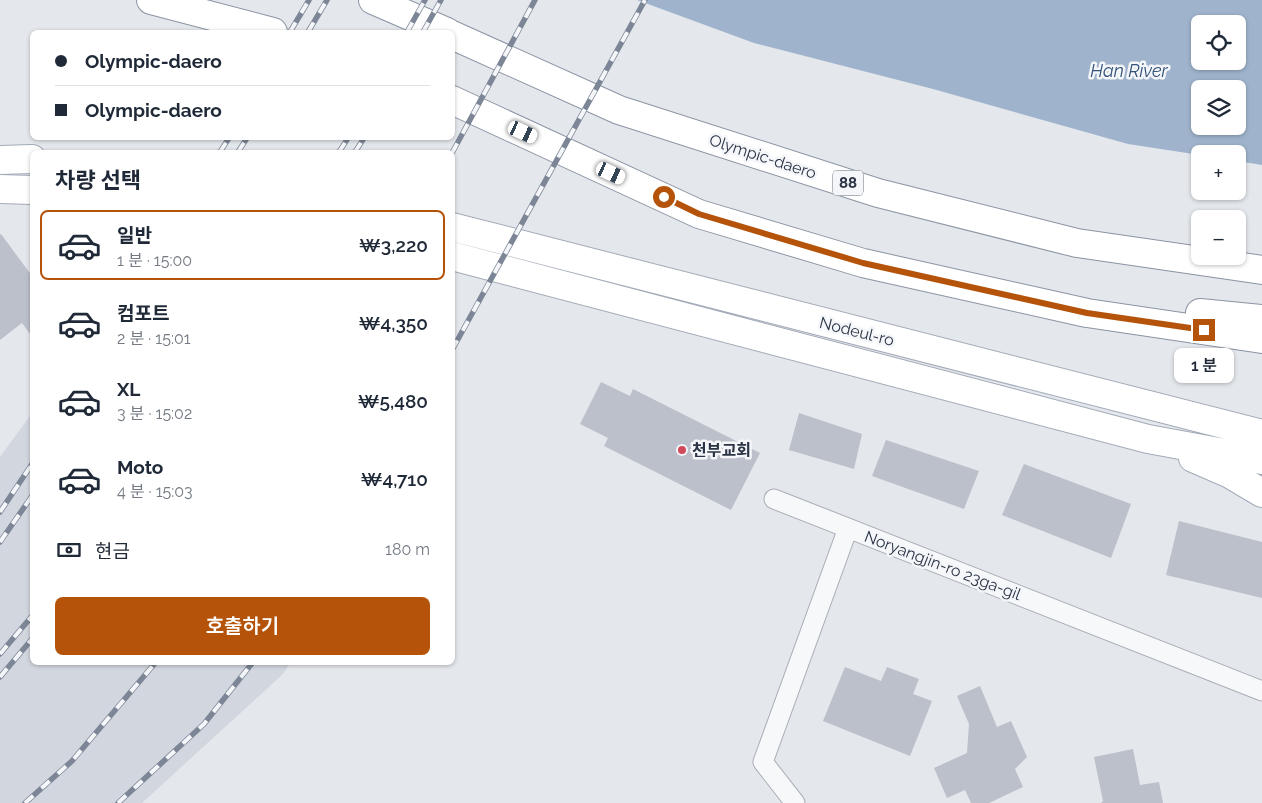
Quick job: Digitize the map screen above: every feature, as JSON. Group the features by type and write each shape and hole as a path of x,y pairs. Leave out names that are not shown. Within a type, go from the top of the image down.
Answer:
{"main road":[{"path":"151,0 265,30"},
{"path":"373,0 442,30"},
{"name":"Olympic-daero","path":"455,36 619,110 878,193 1077,243 1262,270"},
{"path":"455,101 699,214 863,263 1087,313 1262,339"},
{"path":"0,189 30,190"},
{"path":"0,193 30,190"},
{"name":"Nodeul-ro","path":"455,228 1262,434"},
{"name":"Nodeul-ro","path":"455,257 1148,439 1262,460"},
{"path":"1021,298 1262,319"},
{"path":"1148,439 1230,474 1262,493"}],"street":[{"path":"774,499 848,528"},
{"name":"Noryangjin-ro 23ga-gil","path":"795,803 763,762 848,528 1262,691"}],"shaded area":[{"path":"30,416 30,665 289,665 283,674 142,803 0,803 0,457"}],"water":[{"name":"Han River","path":"637,0 1262,0 1262,165 1246,162 1246,145 1191,145 1191,154 1128,144 933,89 754,43"}],"building":[{"path":"0,235 30,273 30,334 22,323 0,340"},
{"name":"천부교회","path":"601,382 630,396 633,389 760,453 731,510 604,446 608,438 580,424"},
{"path":"799,413 862,434 854,469 789,450"},
{"path":"886,440 979,471 964,509 872,476"},
{"path":"1024,464 1131,504 1111,558 1002,515"},
{"path":"1179,521 1262,542 1262,598 1166,575"},
{"path":"845,667 881,681 887,667 919,679 913,694 932,701 910,756 823,721"},
{"path":"980,686 997,727 1011,721 1027,757 1015,769 1023,787 989,803 971,803 965,790 947,798 934,768 967,753 969,724 957,696"},
{"path":"1133,749 1140,785 1159,782 1163,803 1101,803 1103,801 1094,757"}],"railway":[{"path":"291,30 309,0"},
{"path":"309,30 327,0"},
{"path":"408,30 425,0"},
{"path":"424,30 441,0"},
{"path":"454,150 535,0"},
{"path":"455,345 645,0"},
{"path":"221,150 228,140"},
{"path":"239,150 246,140"},
{"path":"340,150 347,140"},
{"path":"356,150 363,140"},
{"path":"0,512 30,467"},
{"path":"0,542 30,499"},
{"path":"0,654 30,618"},
{"path":"0,677 30,641"},
{"path":"25,803 72,761 153,665"},
{"path":"118,803 204,724 251,665"}],"place":[{"name":"천부교회","path":"682,450"}],"route":[{"path":"664,197 699,214 863,263 1087,313 1204,330"}]}
